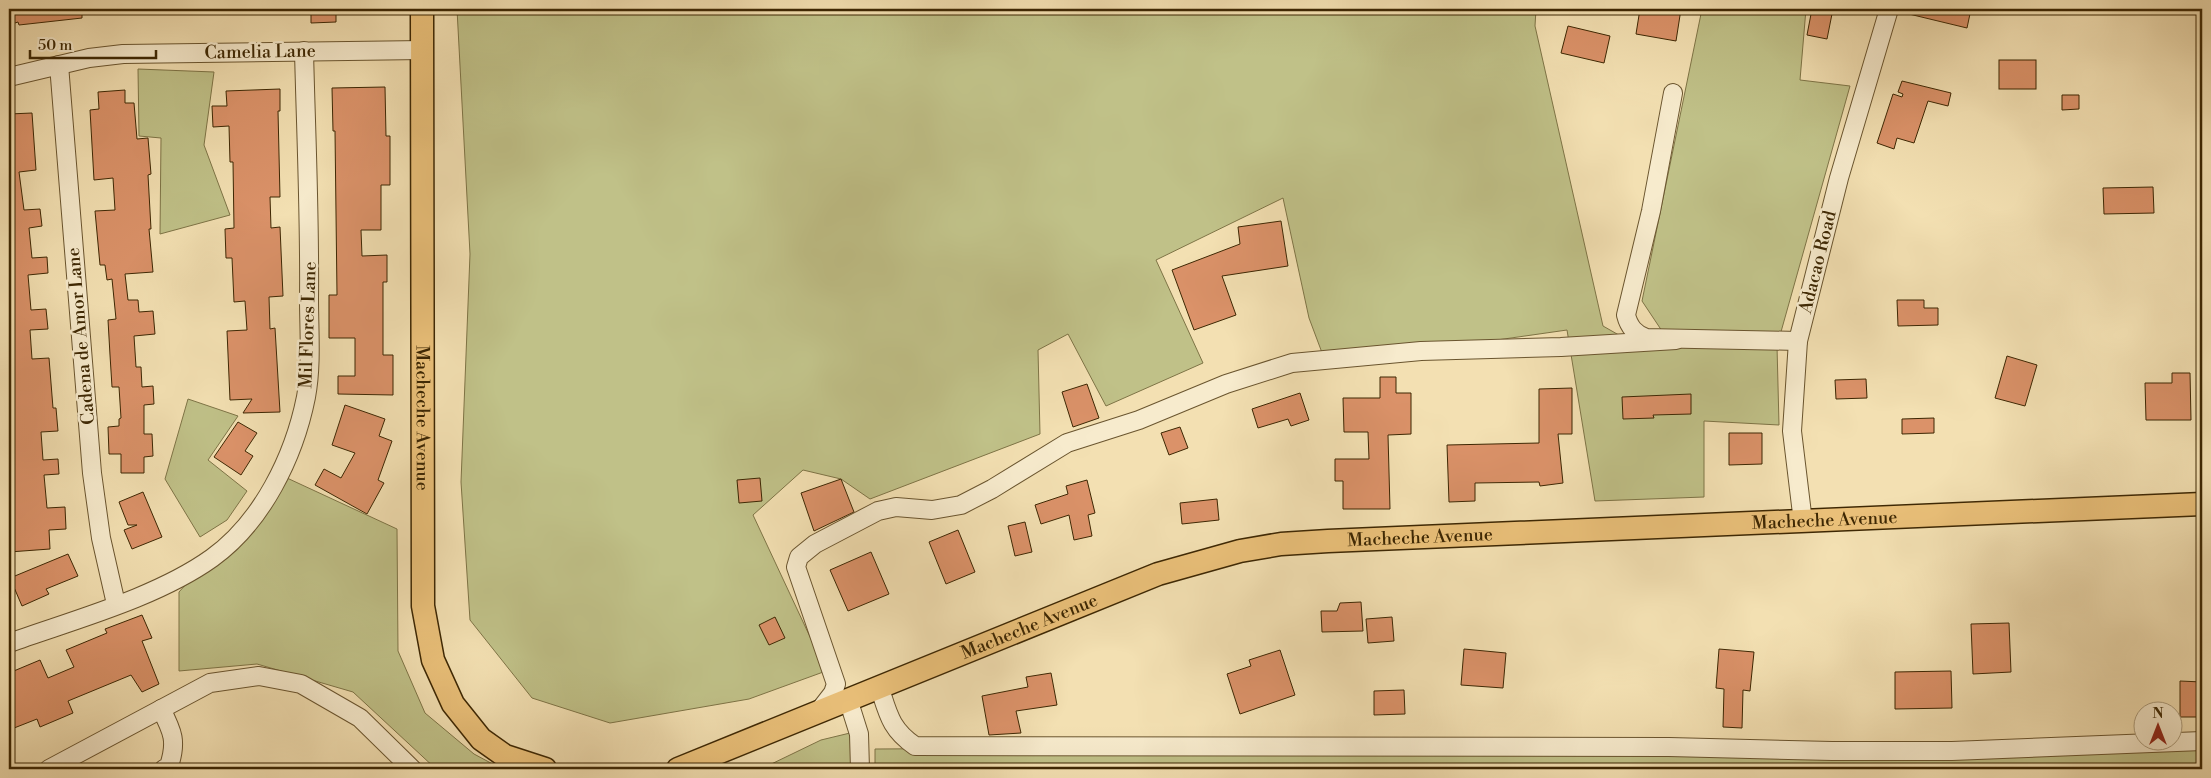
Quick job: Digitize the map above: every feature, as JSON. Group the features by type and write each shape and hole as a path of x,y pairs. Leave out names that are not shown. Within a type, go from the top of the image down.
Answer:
{"main road":[{"name":"Macheche Avenue","path":"422,9 423,606 433,660 453,704 481,739 505,756 545,769"},
{"name":"Macheche Avenue","path":"678,769 1158,574 1240,551 1281,544 1328,541 2202,504"}],"street":[{"name":"Adacao Road","path":"1804,522 1792,431 1798,341 1839,178 1889,9"},
{"name":"Camelia Lane","path":"9,76 89,58 123,54 423,50"},
{"name":"Mil Flores Lane","path":"9,644 145,594 195,570 228,545 271,490 291,446 306,398 309,377 310,252 304,52"},
{"name":"Cadena de Amor Lane","path":"59,65 92,473 101,538 116,604"},
{"path":"1673,93 1651,211 1626,315 1629,324 1639,336 1676,340"},
{"path":"820,711 833,693 836,684 796,568 799,557 814,544 878,511 896,507 932,510 961,505 992,489 1067,444 1139,420 1226,384 1292,363 1421,351 1561,347 1676,340 1798,341"},
{"path":"48,769 210,683 258,676 301,684 360,718 412,769"},
{"path":"879,686 891,723 901,736 915,746 1669,747 1952,751 2202,741"},
{"path":"848,699 859,734 860,769"},
{"path":"161,710 171,728 175,748 169,766 164,769"}],"green space":[{"path":"457,9 1536,9 1535,26 1603,326 1640,347 1672,346 1642,301 1702,9 1806,9 1800,80 1850,86 1777,346 1779,425 1704,421 1704,497 1595,501 1567,330 1385,356 1324,358 1309,318 1283,198 1156,260 1203,363 1106,406 1068,334 1038,350 1040,434 870,499 841,479 803,470 753,515 826,671 749,699 610,723 532,698 470,620 461,482 470,254"},
{"path":"138,69 214,72 204,145 230,215 160,234 161,138 139,136"},
{"path":"188,399 238,416 208,460 247,491 227,520 200,537 165,479"},
{"path":"287,478 397,529 398,651 425,713 474,754 502,769 436,769 353,692 257,664 179,671 179,592 271,490"},
{"path":"850,733 852,769 761,769 821,740"},
{"path":"2134,741 2134,750 2184,750 2184,741 2202,741 2202,769 875,769 875,749"}],"building":[{"path":"9,9 82,9 82,18 19,25 18,22 9,25"},
{"path":"311,9 336,9 336,22 311,23"},
{"path":"1640,9 1681,9 1676,41 1636,34"},
{"path":"1812,9 1833,9 1827,39 1807,35"},
{"path":"1910,9 1971,9 1967,28 1909,14"},
{"path":"1568,26 1610,36 1604,63 1561,53"},
{"path":"1999,60 2036,60 2036,89 1999,89"},
{"path":"1902,81 1951,93 1948,106 1928,101 1914,143 1897,138 1894,149 1877,143 1893,94 1902,97 1903,94 1898,92"},
{"path":"385,87 386,136 390,136 390,185 381,185 381,230 361,230 362,256 387,255 387,282 383,282 383,355 393,355 393,395 338,394 338,376 355,376 355,338 329,338 329,295 337,295 335,131 333,131 332,88"},
{"path":"280,89 280,111 278,111 280,197 270,197 271,228 280,227 283,296 269,297 270,329 275,328 280,412 243,413 252,399 230,400 227,331 247,330 245,301 234,302 232,258 226,258 225,229 234,228 233,162 230,162 229,126 213,127 212,106 227,106 226,91"},
{"path":"125,90 125,103 134,103 137,139 148,138 151,174 148,175 151,229 149,229 153,272 125,274 128,300 138,300 139,312 153,311 155,334 134,336 136,367 141,367 142,387 153,386 154,404 144,405 144,434 152,434 153,456 144,457 144,473 121,473 121,454 109,454 108,427 119,426 119,419 121,418 119,387 112,387 108,320 116,319 112,279 107,280 105,265 100,265 95,211 115,210 113,178 94,180 90,110 99,109 98,92"},
{"path":"2062,95 2079,95 2079,109 2062,110"},
{"path":"32,113 36,170 19,172 24,210 40,209 42,226 29,228 32,258 47,257 48,273 28,275 31,310 46,309 48,329 30,330 32,359 49,358 53,408 56,408 58,431 41,432 43,460 58,459 59,474 44,475 47,508 65,507 66,529 49,530 50,549 9,552 9,114"},
{"path":"2153,187 2154,213 2104,214 2103,188"},
{"path":"1281,221 1288,266 1222,276 1236,315 1194,330 1172,270 1240,244 1238,227"},
{"path":"1897,300 1924,300 1924,308 1938,308 1938,325 1898,326"},
{"path":"2007,356 2037,365 2025,406 1995,398"},
{"path":"2172,373 2190,373 2191,420 2146,420 2145,383 2172,383"},
{"path":"1380,377 1396,377 1396,393 1411,393 1411,434 1388,435 1390,509 1343,509 1343,481 1335,481 1335,459 1369,459 1368,432 1344,432 1343,398 1380,398"},
{"path":"1866,379 1867,398 1836,399 1835,380"},
{"path":"1087,384 1099,418 1073,427 1062,392"},
{"path":"1572,388 1572,434 1558,434 1563,483 1540,486 1539,482 1475,483 1475,501 1449,502 1447,445 1539,443 1539,389"},
{"path":"1300,393 1309,420 1291,426 1288,419 1258,428 1252,409"},
{"path":"1691,394 1691,414 1653,415 1654,418 1623,419 1622,397"},
{"path":"345,405 385,419 379,436 392,441 378,480 384,483 367,514 315,485 324,469 341,478 355,453 332,445"},
{"path":"1934,418 1934,433 1902,434 1902,419"},
{"path":"238,422 257,433 245,451 253,456 241,475 214,457"},
{"path":"1180,427 1188,448 1169,455 1161,433"},
{"path":"1729,433 1762,433 1762,464 1729,465"},
{"path":"760,478 762,501 739,503 737,480"},
{"path":"841,479 854,512 814,531 801,493"},
{"path":"1087,480 1095,513 1088,515 1092,536 1074,540 1069,515 1041,524 1035,505 1068,494 1066,486"},
{"path":"143,492 162,537 132,549 124,530 137,525 128,525 119,502"},
{"path":"1217,499 1219,520 1182,524 1180,503"},
{"path":"1025,522 1032,552 1015,556 1008,526"},
{"path":"958,530 975,572 946,584 929,542"},
{"path":"871,552 889,594 848,611 830,570"},
{"path":"68,554 78,576 46,589 49,594 22,606 10,578"},
{"path":"1361,602 1363,631 1322,632 1321,611 1337,611 1340,603"},
{"path":"142,615 152,638 142,641 159,684 142,692 131,675 68,701 73,713 40,727 37,719 9,730 9,673 40,660 48,678 74,667 66,650 107,633 105,629"},
{"path":"775,617 785,638 769,645 759,625"},
{"path":"1392,617 1394,641 1368,643 1366,619"},
{"path":"2009,623 2011,672 1973,674 1971,624"},
{"path":"1464,649 1506,653 1503,688 1461,685"},
{"path":"1719,649 1754,652 1750,691 1743,690 1742,728 1723,727 1724,689 1716,688"},
{"path":"1280,650 1295,695 1240,714 1227,674 1251,666 1249,660"},
{"path":"1951,671 1952,708 1895,709 1895,672"},
{"path":"1051,673 1057,705 1016,711 1021,733 989,735 982,696 1028,687 1026,677"},
{"path":"2180,681 2202,682 2202,717 2184,717 2184,700 2180,700"},
{"path":"1404,690 1405,714 1374,715 1374,691"}]}
